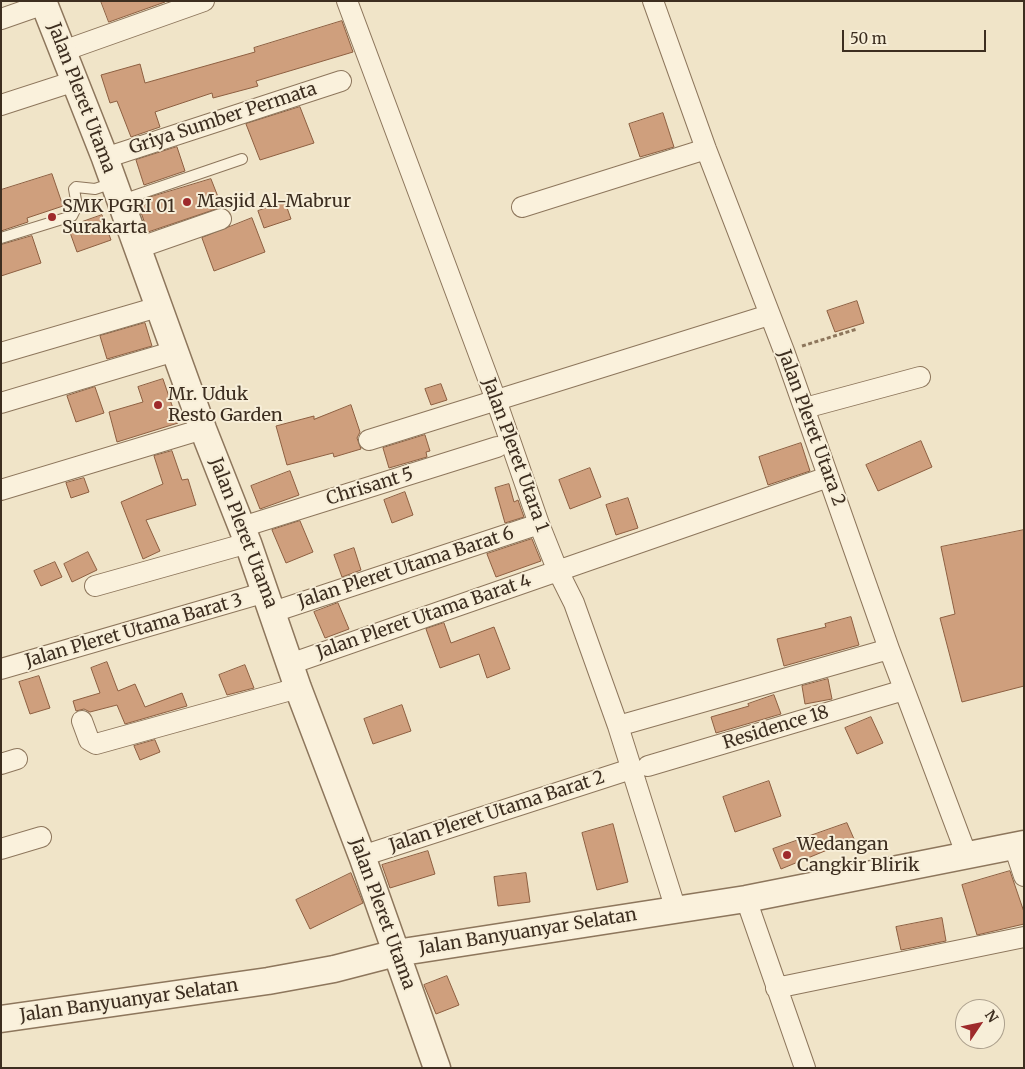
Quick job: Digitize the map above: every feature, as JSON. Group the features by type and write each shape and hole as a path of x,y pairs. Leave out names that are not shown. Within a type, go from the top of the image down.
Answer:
{"street":[{"path":"63,52 204,1"},
{"name":"Jalan Pleret Utara 1","path":"347,1 496,400 539,524 557,570 574,603 618,726 640,768 676,910"},
{"name":"Jalan Pleret Utara 2","path":"653,1 706,149 805,408 889,650 967,856"},
{"path":"1,19 44,3"},
{"name":"Jalan Pleret Utama","path":"44,3 105,158 158,307 270,602 298,688 362,856 437,1068"},
{"path":"1,105 75,81"},
{"name":"Griya Sumber Permata","path":"105,158 341,81"},
{"path":"522,207 706,149"},
{"path":"138,248 221,219"},
{"path":"1,353 158,307"},
{"path":"369,440 769,315"},
{"path":"1,403 175,351"},
{"path":"805,408 920,377"},
{"path":"1,490 204,429"},
{"name":"Chrisant 5","path":"95,586 497,447"},
{"name":"Jalan Pleret Utama Barat 4","path":"290,664 828,477"},
{"name":"Jalan Pleret Utama Barat 6","path":"270,602 539,524"},
{"name":"Jalan Pleret Utama Barat 3","path":"1,669 270,602"},
{"path":"618,726 889,650"},
{"path":"82,721 90,740 96,744 298,688"},
{"name":"Residence 18","path":"640,768 904,690"},
{"name":"Jalan Pleret Utama Barat 2","path":"362,856 640,768"},
{"path":"1,849 41,837"},
{"path":"1019,845 1024,876"},
{"name":"Jalan Banyuanyar Selatan","path":"1,1019 268,981 334,968 396,952 746,899 1019,845"},
{"path":"746,899 804,1068"},
{"path":"776,988 1024,937"}],"lane":[{"path":"1,238 72,216 77,206 74,189 76,187 117,191 242,160"}],"path":[{"path":"784,351 857,329"}],"building":[{"path":"101,1 165,1 165,2 109,22"},
{"path":"342,21 353,52 256,81 258,86 213,98 212,93 155,112 160,127 131,137 117,101 110,103 101,75 140,64 145,83 255,52 254,48"},
{"path":"300,107 314,143 260,160 246,124"},
{"path":"663,113 674,147 640,157 629,124"},
{"path":"177,147 185,171 144,185 136,160"},
{"path":"52,174 63,206 27,218 28,222 1,231 1,190"},
{"path":"211,179 222,207 148,232 139,207 150,203 148,198"},
{"path":"285,202 291,219 264,228 258,211"},
{"path":"102,215 111,240 77,252 68,227"},
{"path":"252,218 265,252 214,271 202,238"},
{"path":"32,236 41,263 1,276 1,245"},
{"path":"857,301 864,323 835,332 827,311"},
{"path":"145,323 152,346 107,359 100,336"},
{"path":"163,379 178,423 117,442 109,412 143,402 138,387"},
{"path":"441,384 447,400 431,405 425,389"},
{"path":"95,387 104,413 76,422 67,396"},
{"path":"351,405 360,432 357,438 361,449 334,457 333,453 287,465 276,426 314,416 314,419"},
{"path":"425,435 430,451 426,452 427,457 389,468 383,448"},
{"path":"921,441 932,467 878,491 866,465"},
{"path":"801,443 810,471 768,485 759,457"},
{"path":"172,451 182,480 188,479 196,505 146,520 160,551 143,559 121,502 163,484 154,456"},
{"path":"590,468 601,497 570,509 559,480"},
{"path":"290,471 299,495 260,509 251,486"},
{"path":"84,478 89,492 71,498 66,483"},
{"path":"509,484 514,502 518,500 524,517 505,523 495,488"},
{"path":"405,492 413,515 392,523 384,500"},
{"path":"628,498 638,528 616,535 606,505"},
{"path":"300,521 313,552 286,563 272,530"},
{"path":"1024,530 1024,686 962,702 940,618 955,614 941,547"},
{"path":"532,539 541,561 496,577 487,554"},
{"path":"354,548 361,570 342,577 334,555"},
{"path":"88,552 97,570 72,582 64,564"},
{"path":"55,562 62,577 41,586 34,571"},
{"path":"338,603 349,629 325,638 314,612"},
{"path":"851,617 859,645 784,666 777,639 826,627 825,624"},
{"path":"444,623 451,643 494,627 510,669 487,678 479,654 440,668 426,629"},
{"path":"107,662 118,691 135,684 145,707 182,693 187,706 125,724 117,705 90,712 84,709 76,711 73,701 100,693 91,668"},
{"path":"245,665 254,688 227,695 219,675"},
{"path":"39,676 50,708 30,714 19,682"},
{"path":"828,679 832,699 805,704 802,686"},
{"path":"774,695 781,714 716,733 711,717 749,706 748,704"},
{"path":"402,705 411,731 373,744 364,719"},
{"path":"871,717 883,743 857,754 845,728"},
{"path":"155,740 160,752 140,760 134,746"},
{"path":"769,781 781,816 735,832 723,797"},
{"path":"847,823 854,839 781,869 773,849"},
{"path":"613,824 628,882 597,890 582,833"},
{"path":"428,851 435,874 390,888 382,865"},
{"path":"1010,871 1024,912 1024,924 977,935 962,885"},
{"path":"351,873 363,903 310,929 296,900"},
{"path":"526,873 530,902 498,906 494,877"},
{"path":"942,918 946,941 901,950 896,927"},
{"path":"447,976 459,1005 436,1014 424,985"}],"place":[{"name":"Masjid Al-Mabrur","path":"187,202"},
{"name":"SMK PGRI 01 Surakarta","path":"52,217"},
{"name":"Mr. Uduk Resto Garden","path":"158,405"},
{"name":"Wedangan Cangkir Blirik","path":"787,855"}]}
